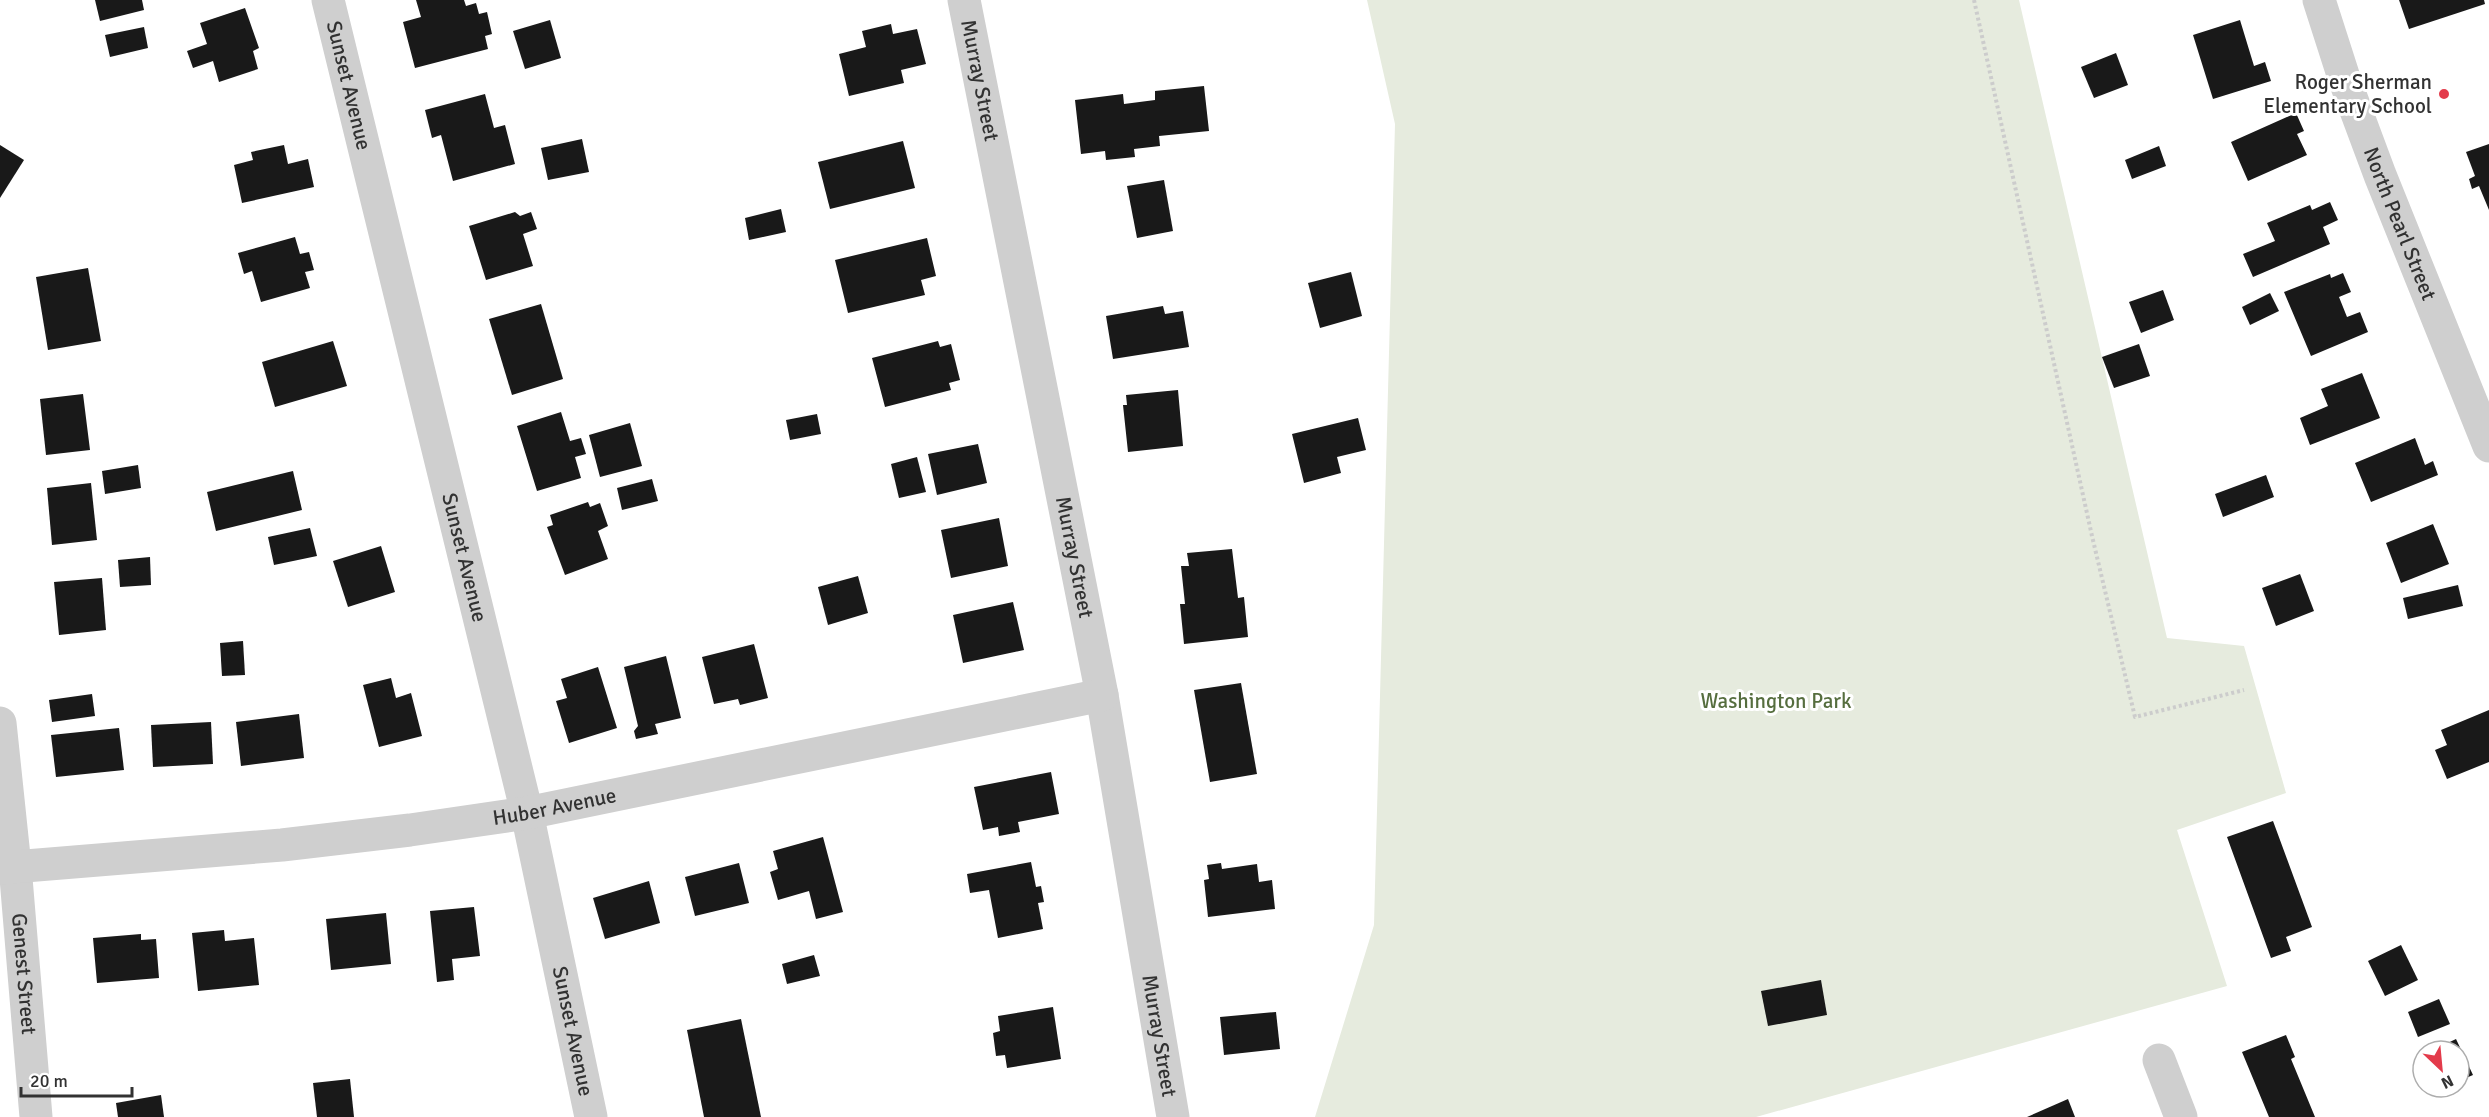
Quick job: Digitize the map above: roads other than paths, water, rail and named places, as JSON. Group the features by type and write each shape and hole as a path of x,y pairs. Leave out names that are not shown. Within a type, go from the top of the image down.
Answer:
{"street":[{"name":"Sunset Avenue","path":"328,0 527,813 591,1117"},
{"name":"Murray Street","path":"964,0 1102,695 1173,1117"},
{"name":"North Pearl Street","path":"2319,0 2345,81 2380,175 2489,446"},
{"name":"Huber Avenue","path":"8,867 282,845 527,813 1102,695"},
{"name":"Genest Street","path":"0,723 8,867 36,1117"},
{"path":"2158,1060 2181,1117"}],"place":[{"name":"Roger Sherman Elementary School","path":"2444,94"}],"park label":[{"name":"Washington Park","path":"1776,701"}]}
